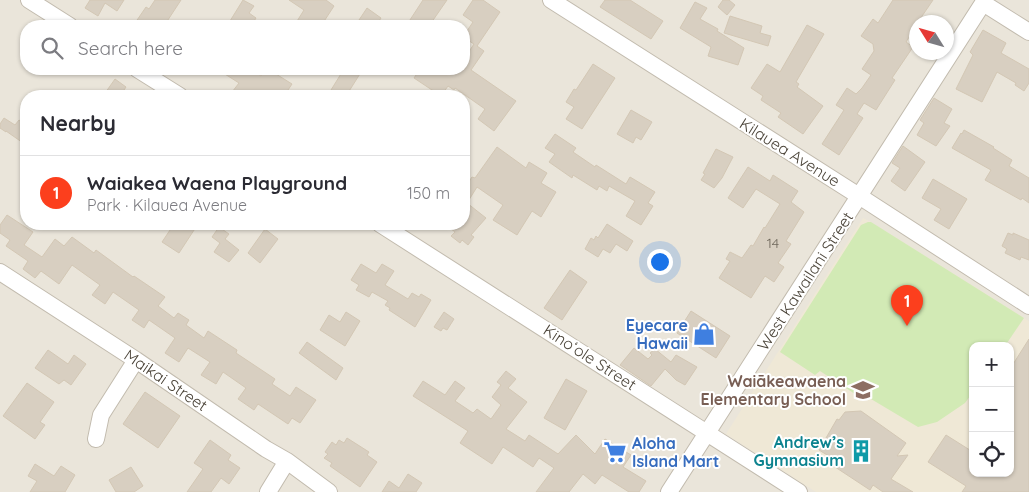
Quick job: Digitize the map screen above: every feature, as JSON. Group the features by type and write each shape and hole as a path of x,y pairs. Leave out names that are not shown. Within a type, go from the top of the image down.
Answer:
{"street":[{"path":"29,0 61,20"},
{"name":"Kilauea Avenue","path":"551,0 1029,306"},
{"path":"984,2 1029,32"},
{"name":"West Kawailani Street","path":"669,492 984,2"},
{"path":"147,75 170,90"},
{"name":"Kinoʻole Street","path":"389,230 708,432 799,492"},
{"name":"Maikai Street","path":"0,272 136,360 266,449 287,461 329,492"},
{"path":"96,439 101,415 136,360"},
{"path":"268,492 287,461"}],"shaded area":[{"path":"0,0 1029,0 1029,492 0,492"},
{"name":"Waiākeawaena Elementary School","path":"863,218 1029,321 1029,492 816,492 726,434"}],"green space":[{"path":"871,222 1024,318 1008,342 969,342 969,398 965,403 937,422 918,427 871,399 858,396 820,371 815,375 780,352 861,225"}],"building":[{"path":"90,0 124,0 117,11 105,3 98,16 85,8"},
{"path":"155,0 181,0 168,20 137,20 146,7 149,9"},
{"path":"243,0 254,6 249,13 256,18 255,20 231,20"},
{"path":"289,0 326,0 334,6 325,20 298,20 304,10"},
{"path":"423,0 447,0 433,20 410,20"},
{"path":"473,0 483,0 500,12 477,46 484,51 471,70 516,101 494,131 478,119 485,109 470,98 470,90 458,90 455,88 454,90 448,86 445,90 432,90 414,78 416,75 470,75 470,50 474,44 470,42 470,26 473,22 463,15"},
{"path":"605,0 630,0 663,21 651,39 600,7"},
{"path":"723,0 729,0 735,5 727,15 718,7"},
{"path":"893,0 933,0 923,15 909,15 909,37 906,42 909,44 909,53 892,78 895,80 876,110 864,103 857,114 863,118 839,155 822,144 844,110 836,105 847,88 856,94 871,75 862,69 874,51 873,44 861,36 873,19 878,23"},
{"path":"695,2 707,8 700,19 718,29 717,31 744,48 738,65 708,56 711,47 680,28"},
{"path":"367,8 381,18 380,20 359,20"},
{"path":"730,16 762,26 760,33 771,36 768,46 724,33"},
{"path":"807,25 824,34 796,82 799,84 797,87 823,106 803,134 778,117 781,113 761,100 763,96 751,88 767,64 780,72"},
{"path":"983,30 1006,43 1001,53 1029,69 1029,83 1024,91 1015,85 1016,83 997,72 982,102 956,89 973,55 970,52"},
{"path":"593,64 615,78 582,129 566,119 574,107 566,102"},
{"path":"226,75 278,75 292,84 288,90 234,90 239,83"},
{"path":"340,75 359,75 350,90 331,90"},
{"path":"115,79 126,87 124,90 107,90"},
{"path":"934,98 952,109 944,123 950,126 936,146 917,135 924,123 920,120"},
{"path":"631,110 652,122 641,140 636,137 633,143 617,134"},
{"path":"4,118 15,125 20,121 20,141 0,128"},
{"path":"964,130 1012,160 1009,166 1029,178 1029,203 985,180 991,170 952,148"},
{"path":"555,134 576,148 573,152 595,167 596,165 626,184 630,177 655,192 648,203 653,206 641,225 626,216 635,201 609,186 607,191 599,186 597,190 573,175 572,178 549,162 555,154 545,148"},
{"path":"903,146 925,162 905,191 891,181 900,168 892,163"},
{"path":"497,147 526,168 529,162 547,173 541,183 556,192 541,217 532,211 517,235 493,220 503,205 477,187 470,198 470,180 472,177 475,178"},
{"path":"716,149 733,157 722,178 714,188 701,180"},
{"path":"748,167 770,181 773,175 798,191 791,202 804,212 786,241 791,244 778,263 784,267 774,282 765,276 751,298 719,278 730,261 726,259 730,252 742,258 751,245 753,246 780,204 756,189 743,208 728,198"},
{"path":"933,179 967,199 949,229 934,220 941,209 922,198"},
{"path":"470,205 486,218 471,235 474,237 468,245 462,240 460,243 451,236 455,232 452,230 470,230"},
{"path":"7,215 20,224 20,230 30,230 33,232 24,245 42,257 55,239 64,246 72,237 94,253 96,250 165,297 158,306 174,318 178,313 189,320 186,325 204,338 208,331 237,350 236,353 275,379 272,384 290,396 296,387 316,400 300,423 292,418 288,424 258,404 254,410 238,399 246,388 223,372 216,384 201,375 210,362 188,348 179,362 165,353 175,338 149,320 144,328 132,320 139,310 113,292 105,304 92,295 100,285 72,265 59,284 41,271 35,278 23,269 28,261 6,246 10,240 0,233 0,225"},
{"path":"607,224 633,241 627,251 616,244 610,253 603,249 598,257 585,249 591,238 594,240 596,236 598,238"},
{"path":"170,230 194,230 179,253 162,242"},
{"path":"217,230 223,230 229,234 225,239 239,250 229,262 214,252 220,243 212,237"},
{"path":"264,230 278,239 260,263 248,253"},
{"path":"1008,233 1013,235 1013,233 1029,240 1029,260 1021,257 1020,260 1005,253 1007,249 1002,246"},
{"path":"361,264 376,273 382,264 394,271 385,285 408,299 412,293 419,297 421,294 431,300 415,327 389,310 390,308 385,305 388,301 372,292 369,297 356,290 359,285 351,280"},
{"path":"570,270 587,282 562,320 544,308"},
{"name":"Eyecare Hawaii","path":"691,311 730,336 716,358 677,333"},
{"path":"346,312 360,321 345,346 320,330 329,315 340,322"},
{"path":"444,312 454,319 447,330 443,328 441,331 434,327"},
{"path":"1029,339 1029,492 962,492 966,486 928,462 946,435 969,449 969,477 1014,477 1014,363"},
{"path":"307,342 343,368 336,380 299,353"},
{"path":"634,348 648,359 652,355 650,353 655,349 671,362 676,355 697,367 685,385 676,380 665,369 651,386 620,365"},
{"path":"48,350 68,364 74,355 86,364 71,385 64,380 59,384 35,368"},
{"path":"506,371 516,379 508,388 527,402 506,429 525,441 529,435 558,454 576,435 595,454 605,439 631,455 623,467 646,481 639,492 629,492 602,475 595,484 583,474 569,492 536,492 554,468 539,458 533,467 503,447 492,464 460,443 468,431 413,396 423,381 445,395 455,381 465,388 455,401 473,413 477,409 491,419 501,405 492,397 501,385 497,382"},
{"path":"566,379 587,391 565,430 544,418"},
{"path":"27,383 54,402 40,422 45,425 35,439 3,416"},
{"path":"145,392 180,416 158,448 123,424"},
{"name":"Andrew’s Gymnasium","path":"861,411 906,443 897,456 908,455 891,479 913,492 883,492 873,485 870,490 829,463 832,458 819,450 837,419 839,420 845,412"},
{"path":"347,438 369,452 367,455 377,462 360,487 330,466 332,463 324,458 328,454 325,452 332,442 336,445 339,440 344,443"},
{"path":"210,440 231,455 228,460 240,468 229,484 221,478 211,492 187,492 203,469 194,463"},
{"path":"35,464 54,476 61,466 75,475 65,492 30,492 37,481 28,476"},
{"path":"131,467 143,486 134,492 116,492 109,480"},
{"path":"408,474 422,483 416,492 382,492 389,481 399,488"}],"place":[{"name":"Waiakea Waena Playground","path":"907,326"},
{"name":"Eyecare Hawaii","path":"704,334"},
{"name":"Waiākeawaena Elementary School","path":"863,390"},
{"name":"Andrew’s Gymnasium","path":"861,451"},
{"name":"Aloha Island Mart","path":"615,452"}]}
